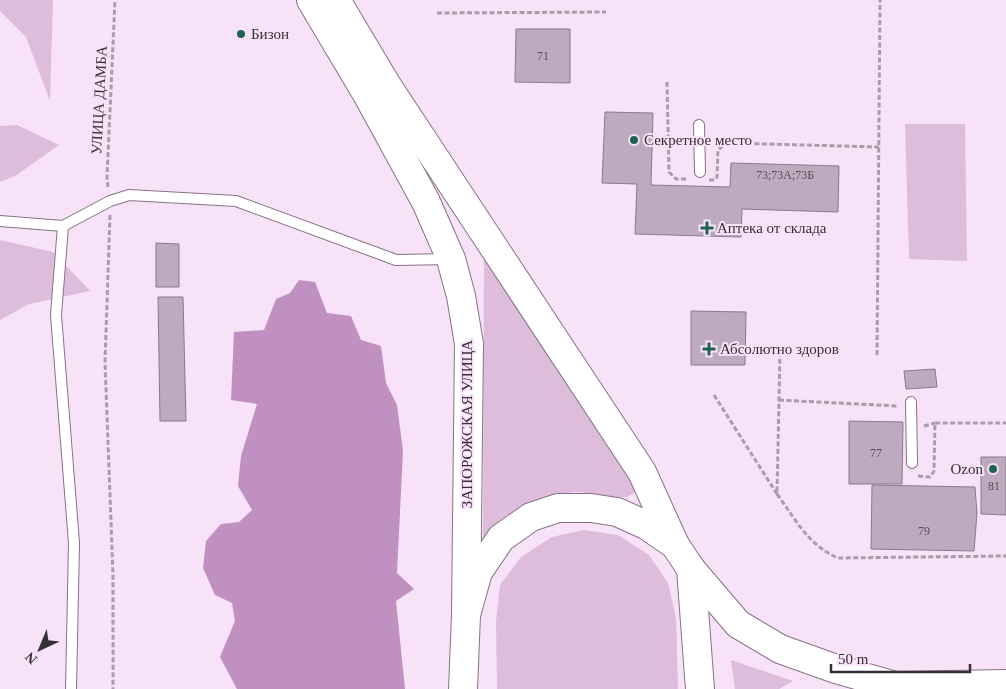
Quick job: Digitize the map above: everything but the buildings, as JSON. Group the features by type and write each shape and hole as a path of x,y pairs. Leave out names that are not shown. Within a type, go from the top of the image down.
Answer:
{"main road":[{"name":"ЗАПОРОЖСКАЯ УЛИЦА","path":"311,0 421,194 451,259 461,296 469,344 466,615"},
{"path":"336,0 386,84 642,472 676,545 691,569 738,624 780,649 889,687 1006,684"},
{"path":"463,689 466,615 478,572 501,538 532,517 558,508 592,508 617,512 646,525 676,545"},
{"path":"691,569 700,689"}],"lane":[{"path":"699,125 700,177"},
{"path":"0,221 63,226 110,201 128,195 236,201 396,260 451,259"},
{"path":"63,226 56,315 74,544 71,689"},
{"path":"912,402 912,463"}],"path":[{"name":"УЛИЦА ДАМБА","path":"113,689 113,575 105,362 110,201 107,177 115,0"},
{"path":"877,355 880,0"},
{"path":"437,13 606,12"},
{"path":"667,82 670,172 676,179 700,177 714,180 717,176 718,150 728,143 879,148"},
{"path":"777,494 780,353"},
{"path":"714,395 777,494 811,541 824,552 838,558 1006,556"}],"shaded area":[{"path":"0,0 53,0 50,101 26,37 0,11"},
{"path":"905,124 965,124 967,261 909,259"},
{"path":"17,125 59,145 15,176 0,182 0,126"},
{"path":"0,240 53,252 90,291 29,304 0,320"},
{"path":"484,250 633,481 635,492 623,497 582,492 549,496 536,500 513,512 492,528 483,538"},
{"path":"299,280 315,282 327,313 351,316 361,340 381,346 386,383 397,405 403,451 397,573 414,589 396,601 405,689 237,689 220,657 235,621 232,603 215,595 203,568 206,541 221,524 239,522 252,510 238,486 241,456 257,404 231,400 234,332 264,330 276,299 290,293"},
{"path":"584,530 618,535 649,555 668,583 676,618 678,689 497,689 496,621 500,585 521,557 552,537"},
{"path":"731,660 793,681 779,689 735,689"}],"place":[{"name":"Бизон","path":"241,34"},
{"name":"Секретное место","path":"634,140"},
{"name":"Аптека от склада","path":"707,228"},
{"name":"Абсолютно здоров","path":"709,349"},
{"name":"Ozon","path":"993,469"}]}
